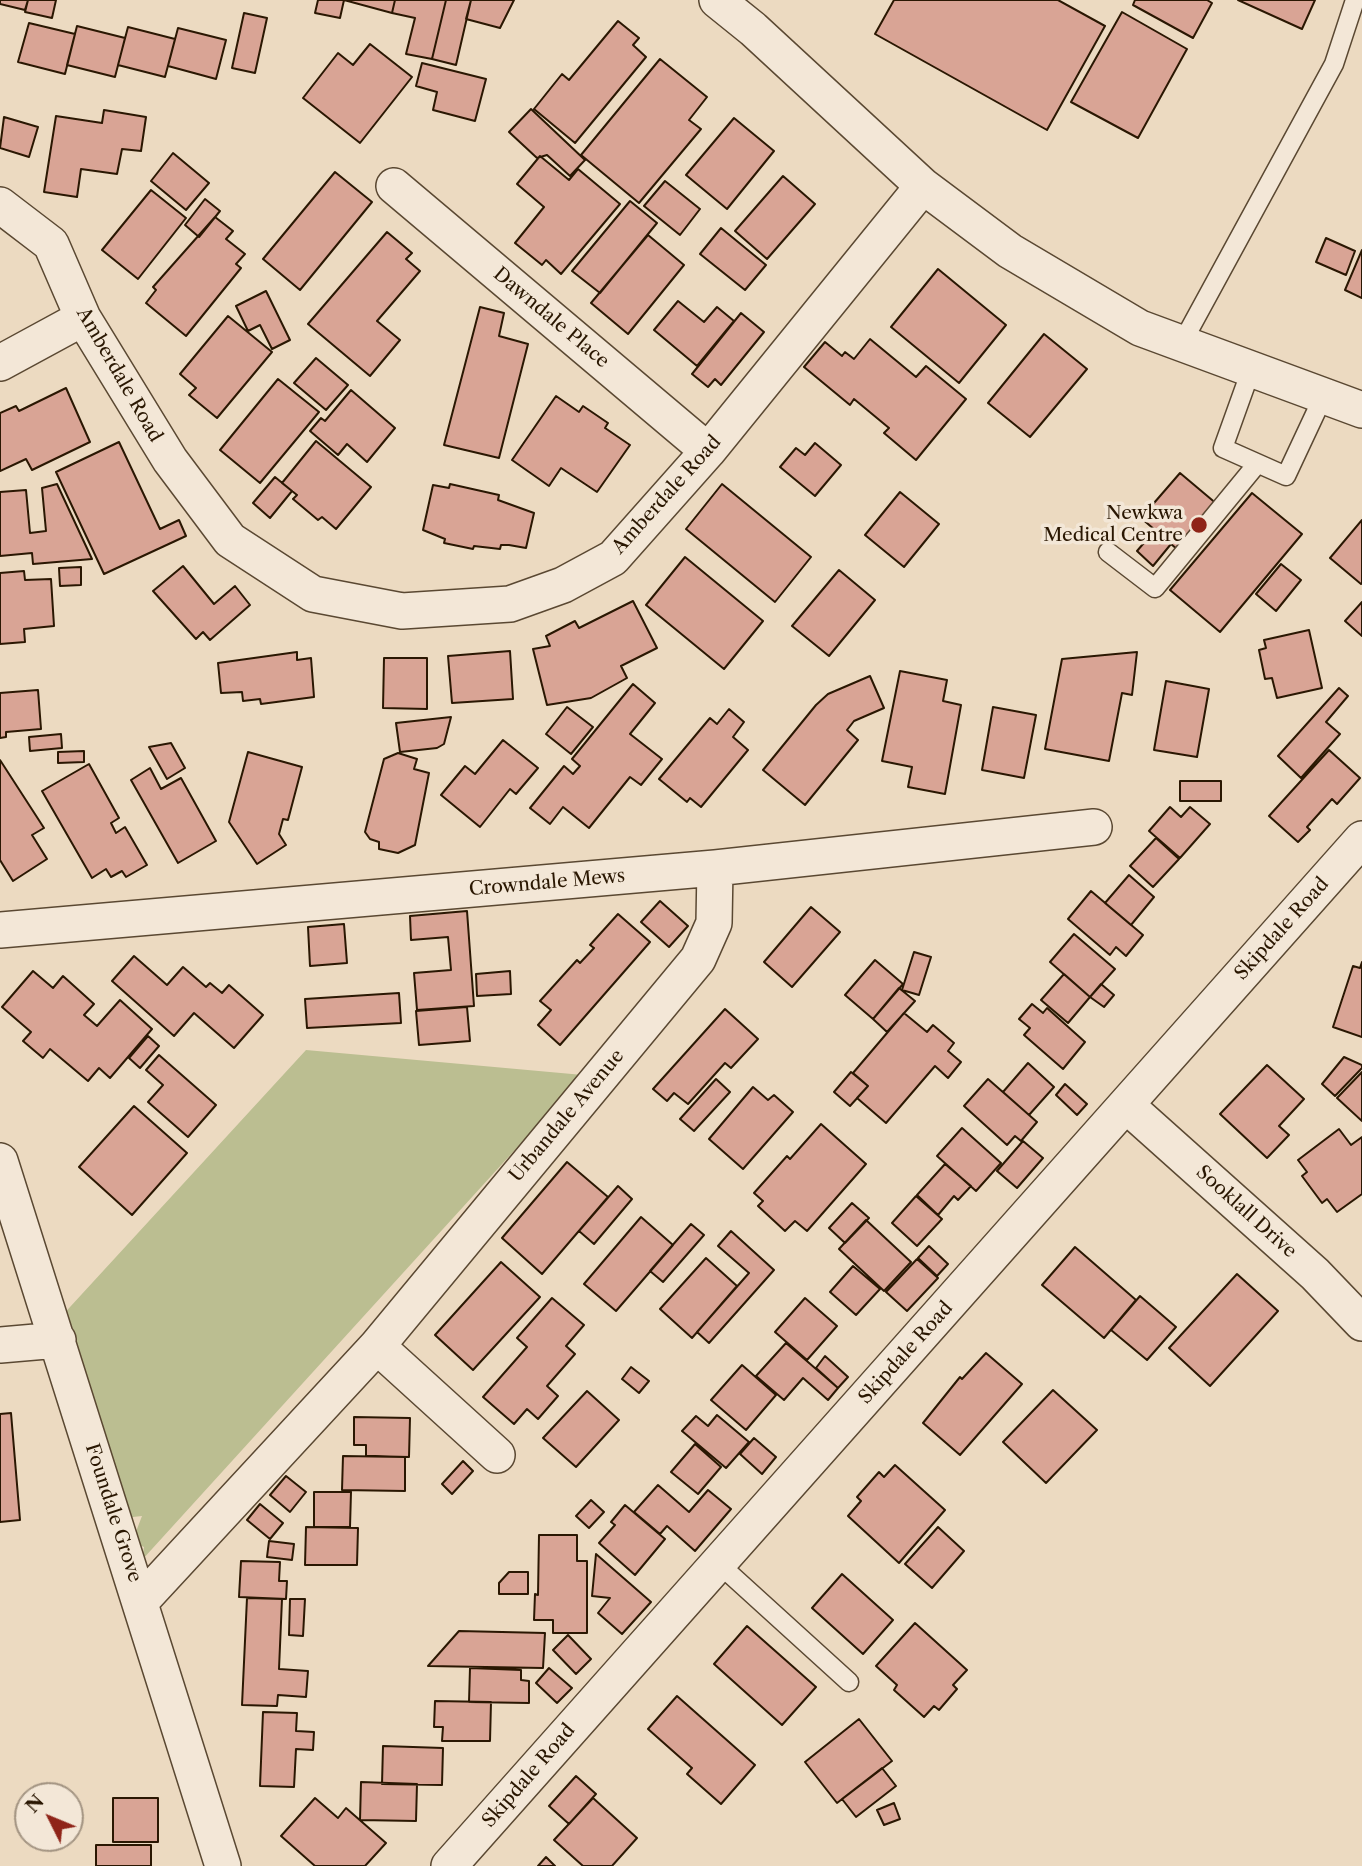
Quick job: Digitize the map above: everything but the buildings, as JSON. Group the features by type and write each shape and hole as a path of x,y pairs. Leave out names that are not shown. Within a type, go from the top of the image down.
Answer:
{"street":[{"path":"717,0 753,29 923,186 1010,251 1140,328 1362,410"},
{"name":"Dawndale Place","path":"394,186 708,451"},
{"name":"Amberdale Road","path":"0,205 51,244 83,318 170,460 230,540 313,594 402,611 510,604 563,585 613,558 708,451 923,186"},
{"path":"0,363 83,318"},
{"name":"Crowndale Mews","path":"0,930 715,868 1094,828"},
{"name":"Skipdale Road","path":"449,1866 1362,839"},
{"name":"Urbandale Avenue","path":"141,1601 377,1346 698,959 714,923 715,868"},
{"name":"Sooklall Drive","path":"1126,1105 1315,1274 1362,1323"},
{"name":"Foundale Grove","path":"0,1161 223,1866"},
{"path":"0,1345 58,1340"},
{"path":"377,1346 497,1455"}],"lane":[{"path":"1182,343 1334,64 1355,0"},
{"path":"1251,370 1223,448 1286,476 1323,397"},
{"path":"1108,552 1154,588 1257,464 1254,462"},
{"path":"718,1563 849,1682"}],"green space":[{"path":"306,1050 583,1075 142,1560 144,1547 132,1542 142,1516 115,1519 59,1319"}],"place":[{"name":"Newkwa Medical Centre","path":"1199,525"}]}
